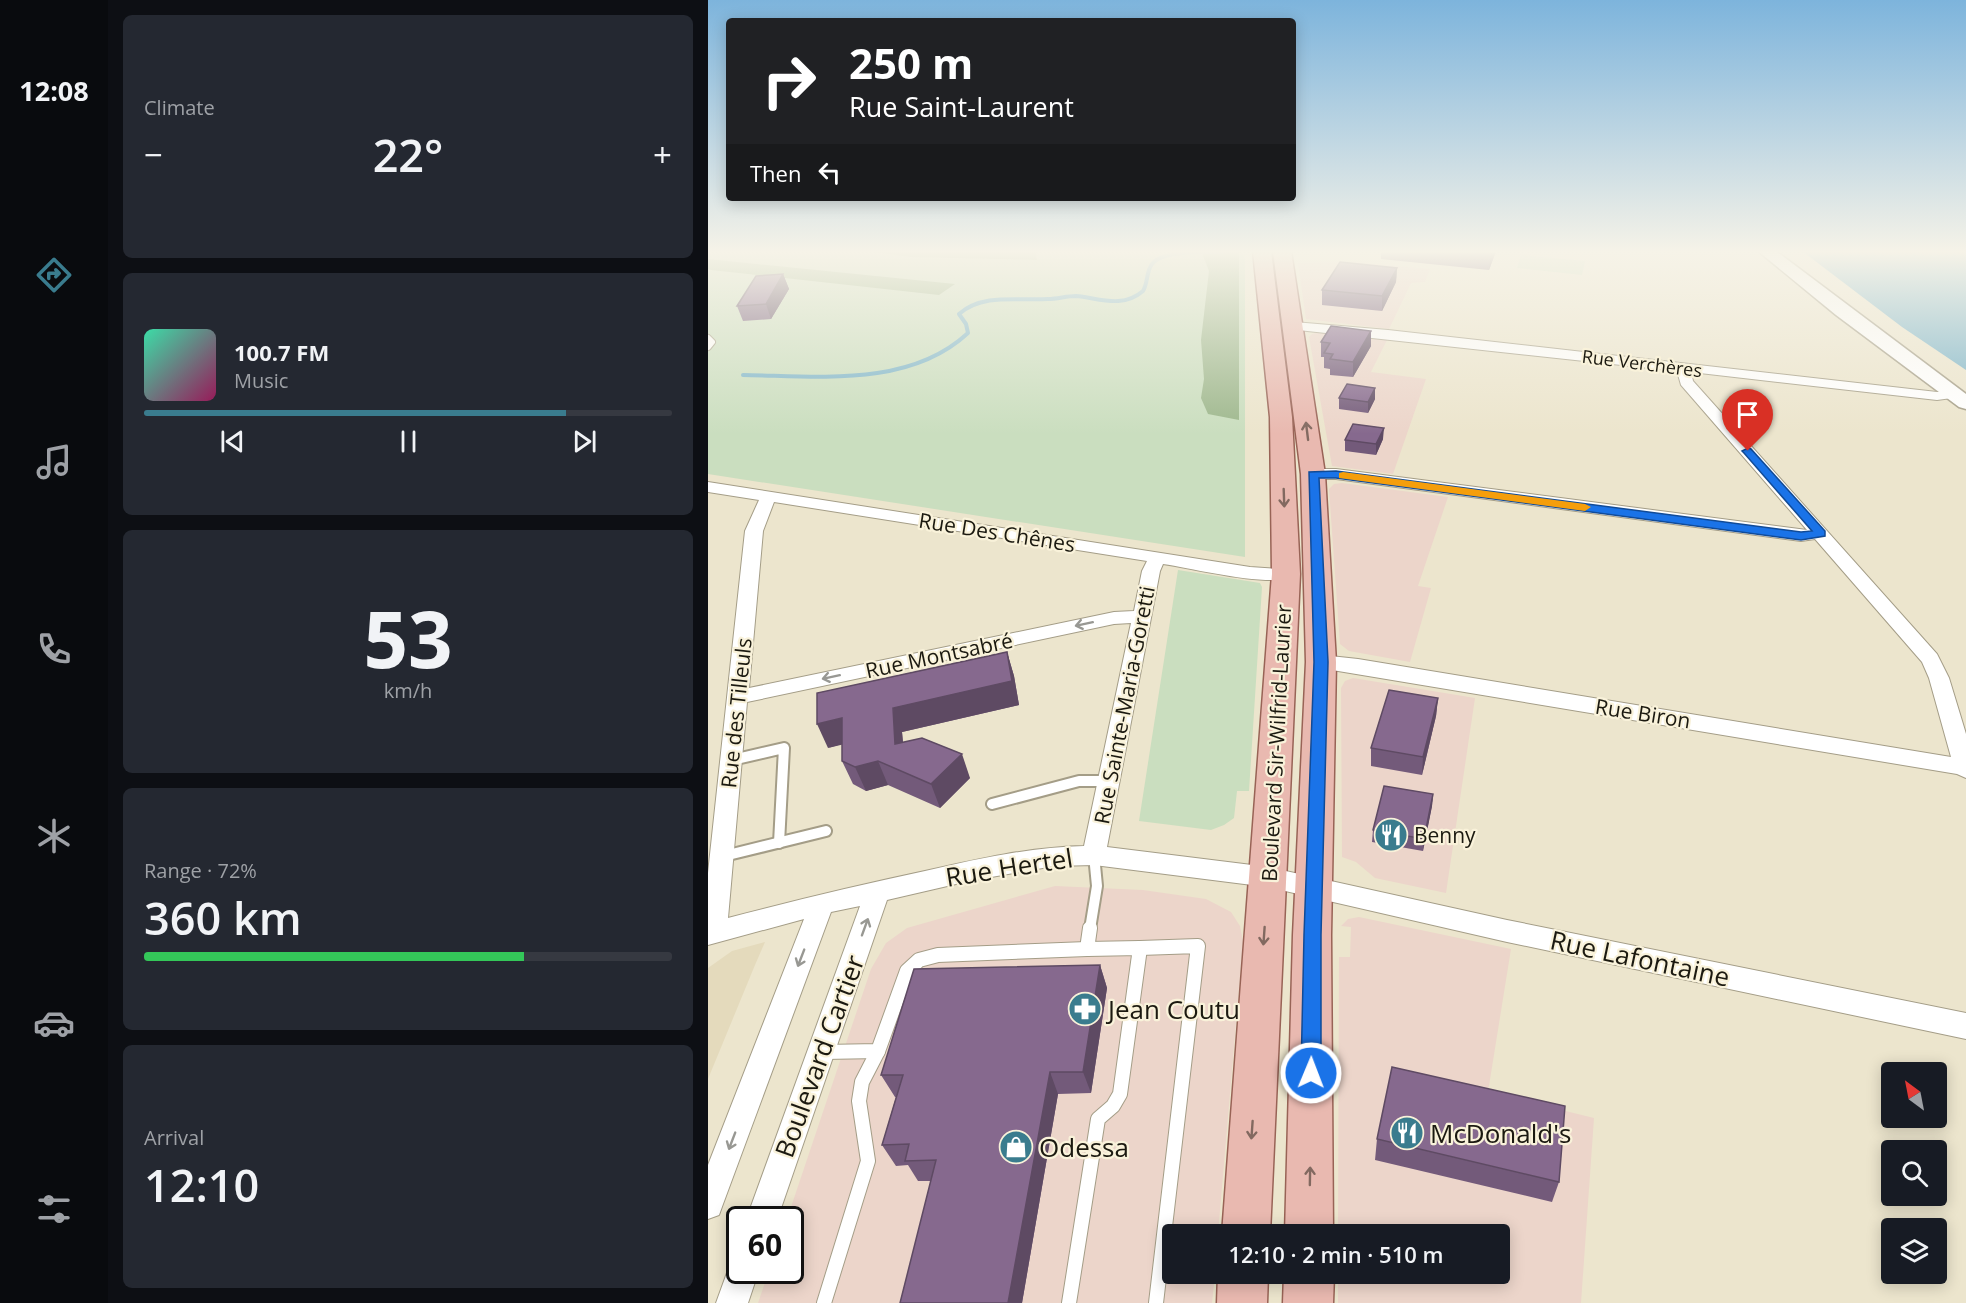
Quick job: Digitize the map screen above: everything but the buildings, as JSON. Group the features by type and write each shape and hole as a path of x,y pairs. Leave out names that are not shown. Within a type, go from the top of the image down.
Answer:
{"main road":[{"name":"Boulevard Sir-Wilfrid-Laurier","path":"1247,1224 1286,574 1281,417 1269,312"},
{"name":"Boulevard Sir-Wilfrid-Laurier","path":"1292,312 1313,474 1321,662 1309,1224"},
{"path":"1843,312 1960,398"},
{"path":"1242,1303 1243,1284"},
{"path":"1308,1303 1309,1284"}],"street":[{"name":"Rue Verchères","path":"1294,326 1346,329 1960,398"},
{"path":"1683,368 1686,382 1821,533 1934,665 1966,768"},
{"path":"1313,474 1336,474 1801,536 1821,533"},
{"name":"Rue Des Chênes","path":"708,487 1250,572 1286,574"},
{"name":"Rue des Tilleuls","path":"710,935 722,856 754,531 761,510 769,497"},
{"name":"Rue Sainte-Maria-Goretti","path":"1094,855 1141,617 1151,571 1158,557"},
{"name":"Rue Montsabré","path":"738,697 1114,618 1141,617"},
{"name":"Rue Biron","path":"1321,662 1358,666 1966,768"},
{"name":"Rue Hertel","path":"710,935 822,904 1009,863 1054,856 1094,855 1268,878 1315,888"},
{"name":"Rue Lafontaine","path":"1315,888 1356,899 1966,1026"},
{"name":"Boulevard Cartier","path":"766,1206 878,892"},
{"path":"708,1204 822,904"},
{"path":"732,1303 738,1284"}],"lane":[{"path":"708,338 712,342 708,347"},
{"path":"731,760 784,748 779,843"},
{"path":"992,804 1079,781 1110,781"},
{"path":"722,856 826,831"},
{"path":"1087,949 1097,886 1094,855"},
{"path":"824,1303 867,1161 859,1101 862,1082 878,1051 904,976 910,967 919,960 951,954 1198,946 1156,1303"},
{"path":"1070,1303 1098,1119 1113,1106 1120,1094 1140,948"},
{"path":"821,1052 878,1051"}],"shaded area":[{"path":"1305,312 1397,312 1389,329 1306,319"},
{"path":"1321,332 1387,340 1371,372 1426,379 1393,474 1332,466 1309,337"},
{"path":"1342,483 1448,497 1418,586 1431,588 1410,662 1349,651 1340,644 1329,489 1334,484"},
{"path":"1353,678 1475,698 1446,893 1375,878 1356,862 1342,857 1341,688 1345,681"},
{"path":"1055,886 1143,890 1206,899 1231,912 1240,926 1243,941 1219,1224 1162,1224 1162,1284 1214,1284 1212,1303 758,1303 765,1284 804,1284 804,1206 791,1206 871,969 886,943 907,928"},
{"path":"1359,917 1511,949 1488,1092 1594,1118 1581,1303 1338,1303 1338,1284 1510,1284 1510,1224 1338,1224 1339,957 1350,957 1351,927 1341,926 1348,919"},
{"path":"765,942 708,1079 708,968 732,951"}],"green space":[{"path":"708,312 1245,312 1245,557 708,474"},
{"path":"1204,312 1239,312 1239,420 1208,414 1201,398 1204,379 1201,340"},
{"path":"1178,570 1260,583 1262,587 1249,791 1237,791 1234,818 1211,830 1139,821"}],"water":[{"path":"1882,312 1966,312 1966,370"}],"waterway":[{"path":"743,375 801,377 861,375 890,371 918,363 944,351 968,333 966,324 959,314 962,312"}],"slow traffic":[{"path":"1343,475 1585,507"}],"place":[{"name":"Benny","path":"1391,835"},
{"name":"Jean Coutu","path":"1085,1009"},
{"name":"McDonald's","path":"1407,1133"},
{"name":"Odessa","path":"1016,1147"}],"route":[{"path":"1311,1073 1312,935 1321,662 1318,547 1313,474 1336,474 1801,536 1821,533 1748,451"}]}
